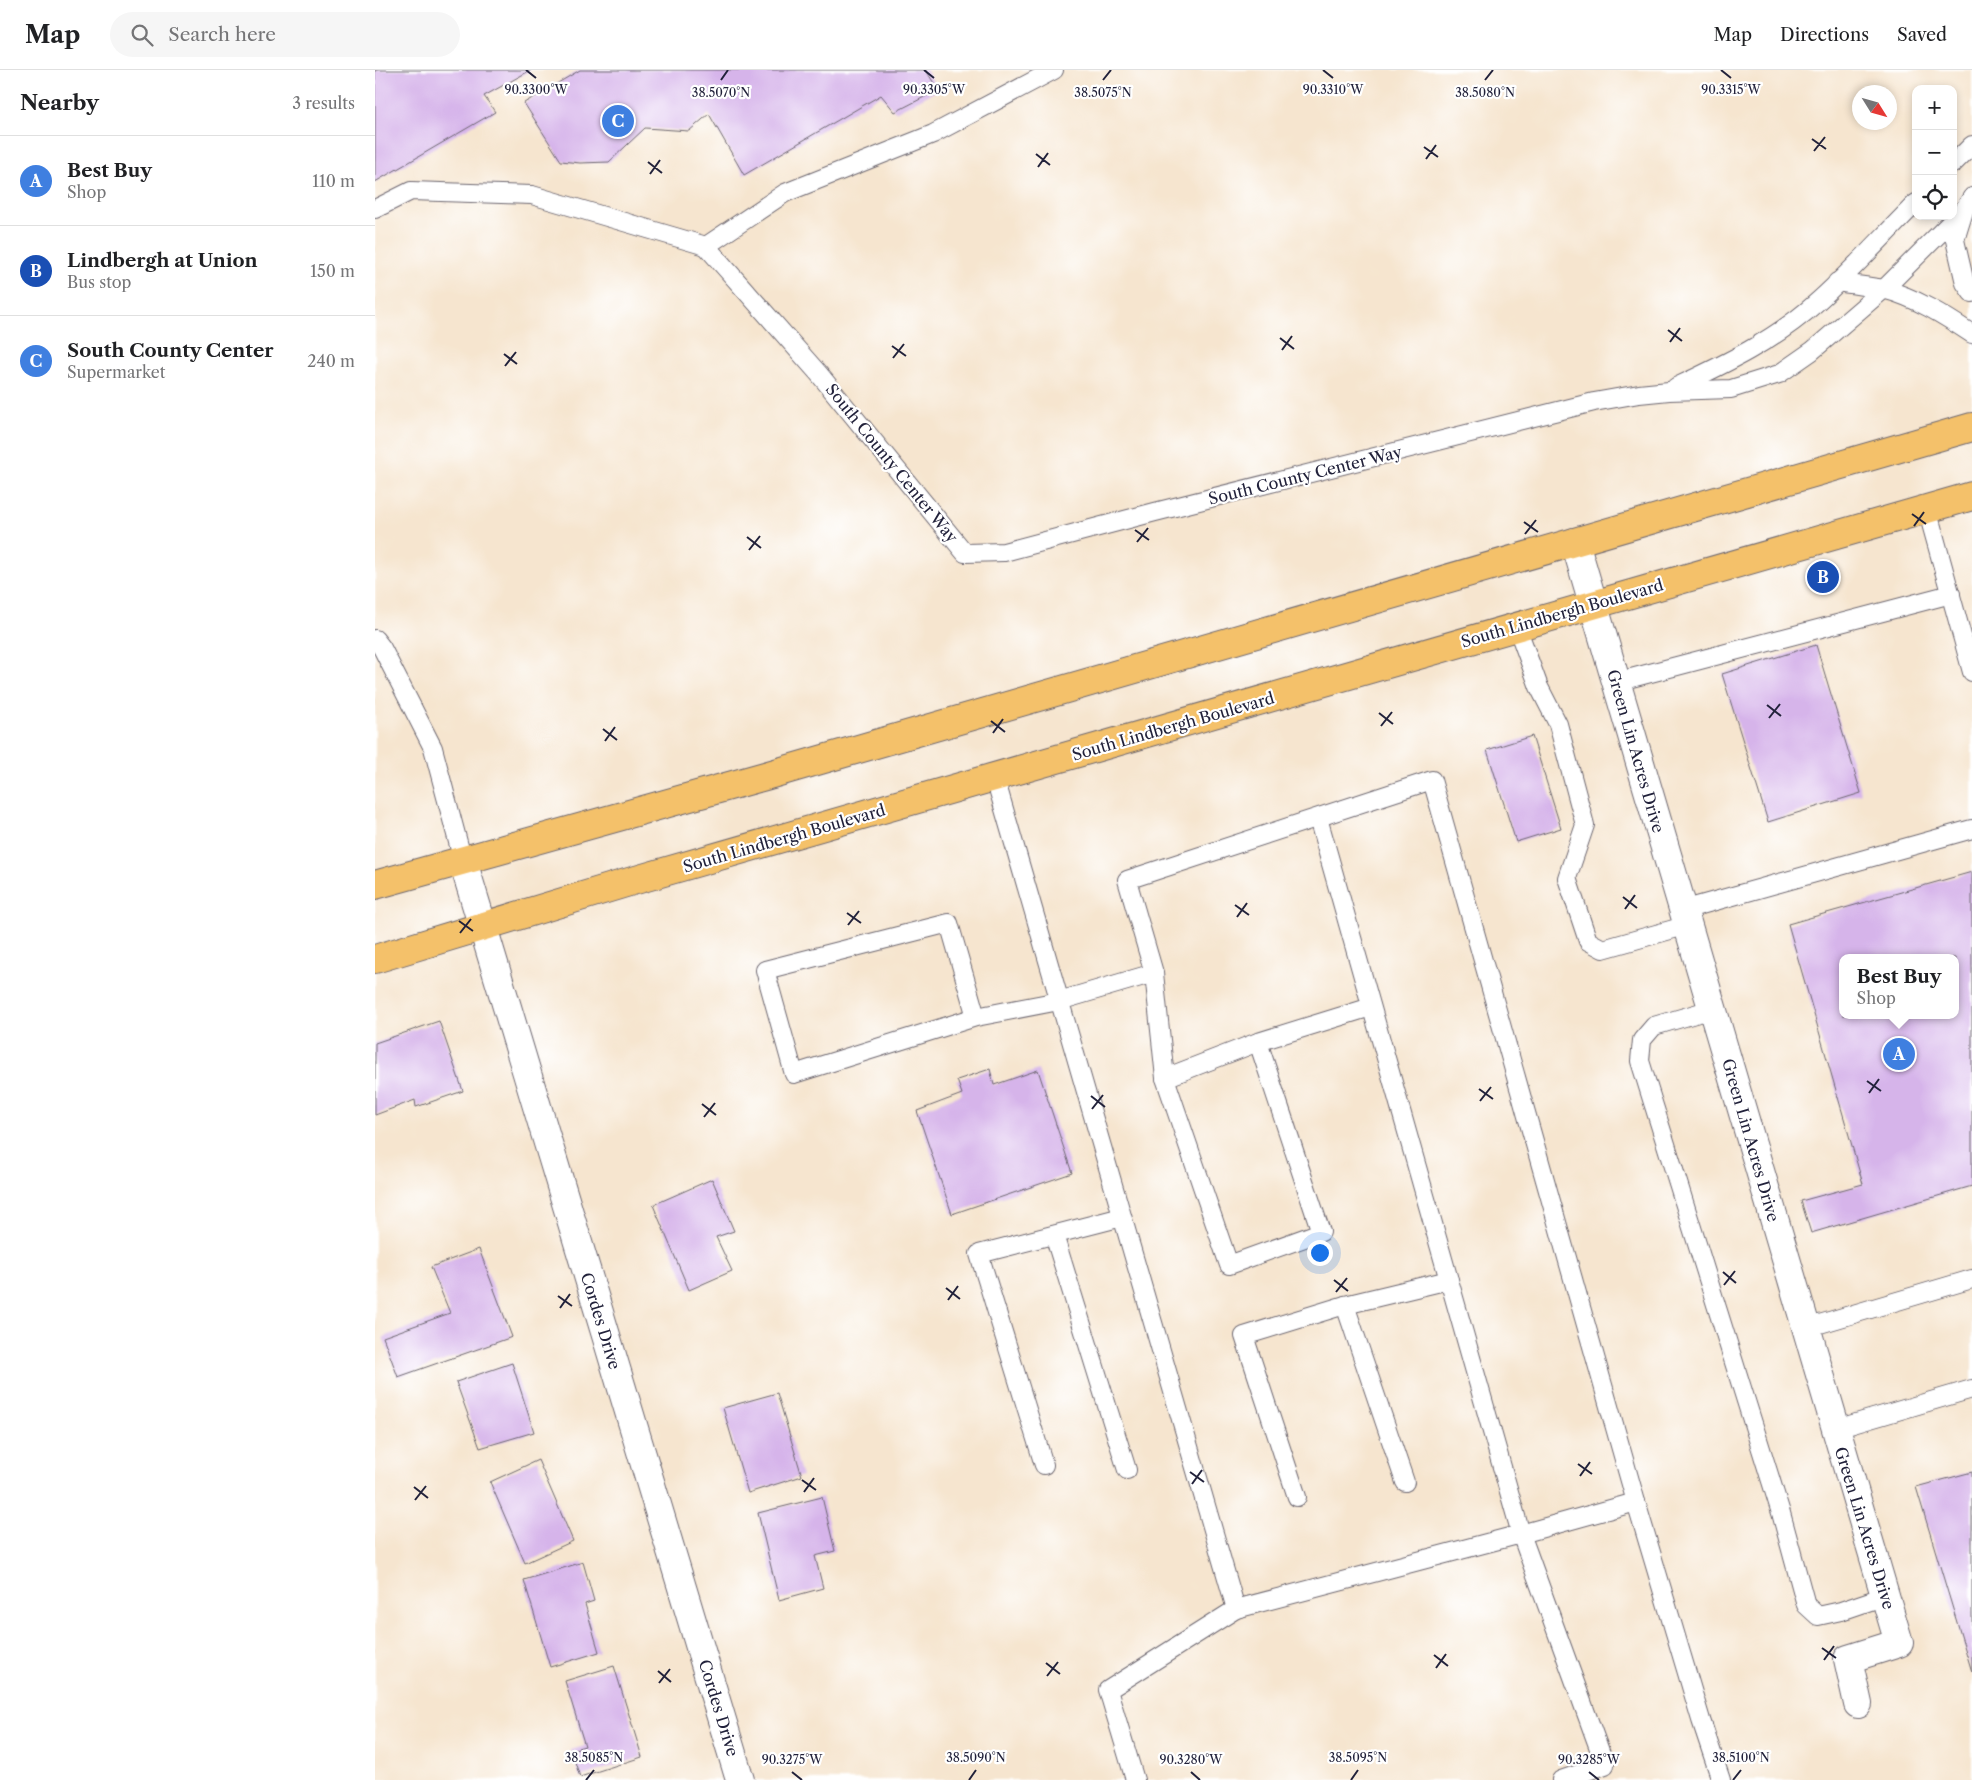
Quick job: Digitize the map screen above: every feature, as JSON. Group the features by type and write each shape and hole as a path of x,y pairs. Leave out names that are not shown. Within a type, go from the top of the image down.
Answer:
{"main road":[{"path":"375,885 1972,427"},
{"name":"South Lindbergh Boulevard","path":"375,959 638,879 1972,496"}],"street":[{"name":"Green Lin Acres Drive","path":"1575,542 1899,1643 1848,1659 1858,1704"},
{"name":"Cordes Drive","path":"463,861 740,1780"}],"lane":[{"path":"375,208 411,191 532,195 706,246 785,193 933,134 1053,70"},
{"path":"1957,160 1972,145"},
{"name":"South County Center Way","path":"706,246 819,374 965,553 1004,552 1155,512 1594,402 1669,391 1731,389 1779,374 1813,351 1884,289 1968,202"},
{"name":"South County Center Way","path":"1968,202 1955,240 1965,283 1972,293"},
{"name":"South County Center Way","path":"1669,391 1736,359 1815,304 1912,206"},
{"path":"1837,282 1884,289 1916,301 1972,334"},
{"path":"1927,509 1972,672"},
{"path":"1616,682 1951,594"},
{"path":"1517,626 1539,687 1558,724 1585,825 1567,878 1589,941 1603,949 1685,918 1972,829"},
{"path":"375,639 382,648 433,748 463,861"},
{"path":"995,778 1236,1609"},
{"path":"1258,1042 1321,1232 1229,1265 1165,1078 1154,974 1127,880 1432,780 1636,1502 1701,1720 1721,1780"},
{"path":"1318,818 1521,1534 1607,1772 1561,1780"},
{"path":"976,1017 949,923 765,970 794,1074 976,1017 1059,1001 1154,974"},
{"path":"1165,1078 1258,1042 1371,1007"},
{"path":"1712,1009 1653,1026 1642,1040 1641,1061 1781,1513 1806,1605 1818,1616 1841,1611 1885,1596"},
{"path":"1045,1465 979,1254 1122,1217"},
{"path":"1054,1235 1127,1470"},
{"path":"1806,1328 1972,1279"},
{"path":"1297,1497 1244,1336 1345,1305 1449,1280"},
{"path":"1345,1305 1405,1482"},
{"path":"1836,1429 1972,1389"},
{"path":"1135,1780 1108,1690 1236,1609 1636,1502"}],"building":[{"path":"375,70 531,70 484,96 495,112 375,182"},
{"path":"580,70 926,70 938,90 895,112 881,95 744,175 709,114 689,131 645,128 609,162 580,163 561,161 524,103"},
{"path":"1816,645 1861,793 1768,822 1722,674"},
{"path":"1532,736 1561,828 1516,842 1487,750"},
{"path":"1972,872 1972,1186 1811,1233 1801,1201 1863,1184 1788,924"},
{"path":"439,1021 463,1091 416,1107 415,1100 375,1115 375,1043"},
{"path":"990,1069 994,1085 1038,1070 1072,1173 952,1214 917,1111 962,1094 957,1080"},
{"path":"712,1179 734,1231 716,1237 732,1271 689,1290 653,1205"},
{"path":"479,1249 512,1337 398,1377 383,1337 450,1313 431,1267"},
{"path":"512,1363 534,1432 480,1448 456,1382"},
{"path":"777,1393 802,1476 748,1493 723,1408"},
{"path":"538,1460 573,1541 525,1563 490,1482"},
{"path":"1972,1472 1972,1672 1916,1487"},
{"path":"822,1497 835,1551 815,1556 823,1588 779,1600 758,1513"},
{"path":"583,1562 594,1601 585,1604 599,1652 550,1667 524,1580"},
{"path":"614,1666 642,1757 580,1777 571,1750 585,1746 565,1681"}],"place":[{"name":"South County Center","path":"618,121"},
{"name":"Lindbergh at Union","path":"1823,577"},
{"name":"Best Buy","path":"1899,1054"}]}
